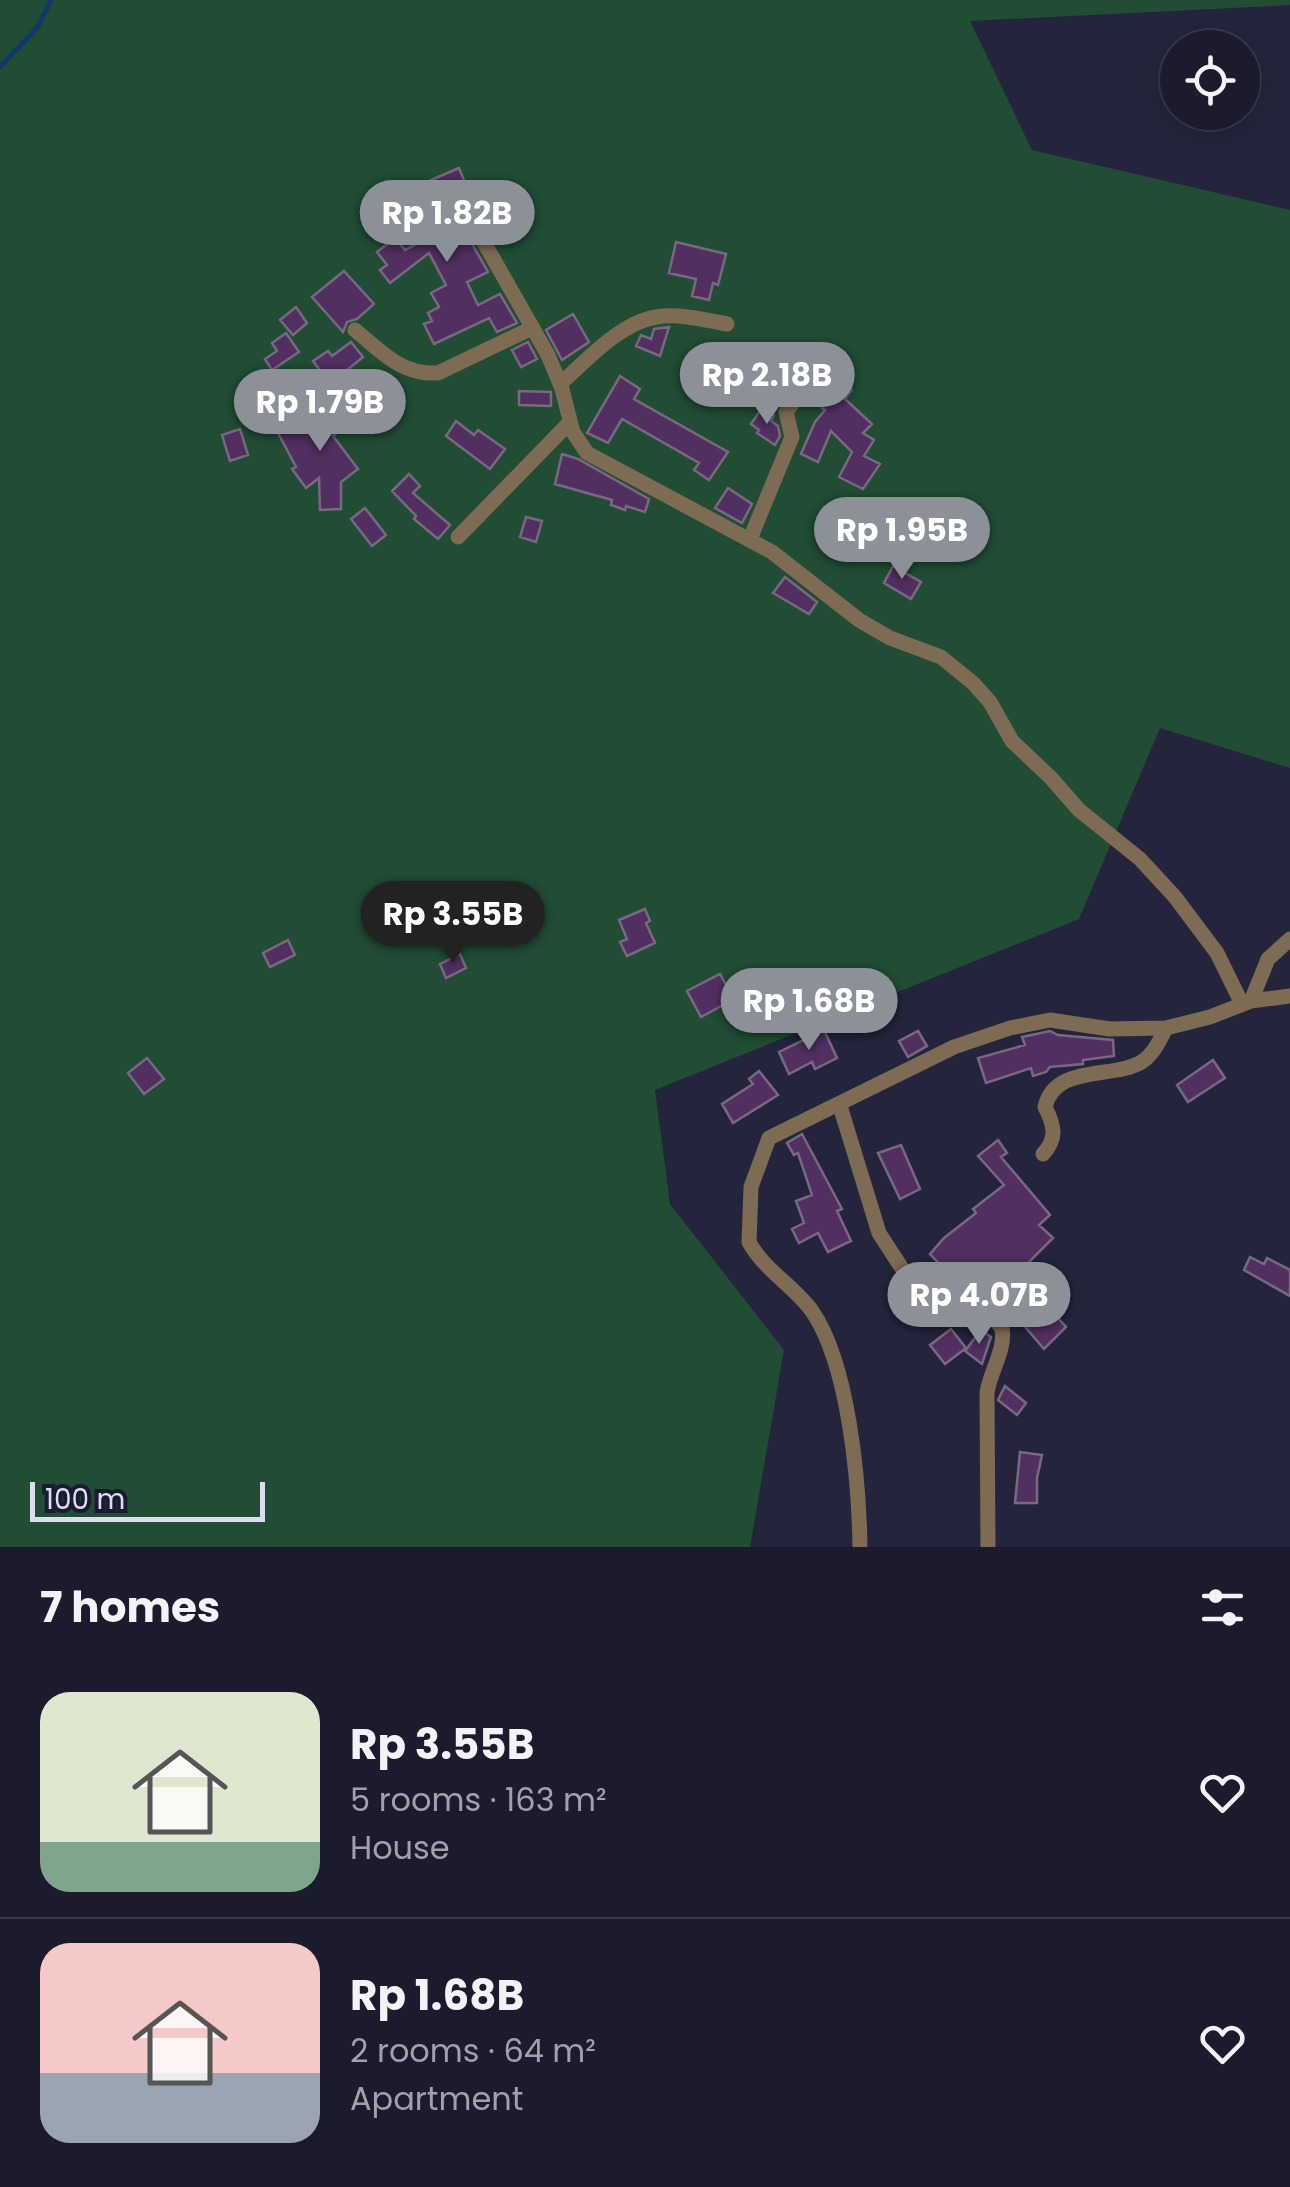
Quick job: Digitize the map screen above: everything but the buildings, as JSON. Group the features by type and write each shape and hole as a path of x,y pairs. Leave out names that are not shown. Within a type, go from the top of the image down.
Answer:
{"street":[{"path":"465,209 560,384 576,440 594,458 796,568 858,620 890,638 941,657 974,683 1012,741 1079,810 1140,859 1175,897 1217,953 1246,1002"},
{"path":"560,384 598,350 638,323 672,316 727,324"},
{"path":"355,330 402,367 425,374 438,373 532,328"},
{"path":"750,540 792,437 786,412 830,354"},
{"path":"458,537 570,422"},
{"path":"1246,1002 1268,959 1290,939"},
{"path":"860,1547 855,1454 829,1348 811,1310 748,1242 751,1186 766,1143 774,1134 840,1106 954,1047 1010,1028 1050,1020 1110,1029 1166,1028 1210,1017 1246,1002 1290,996"},
{"path":"1043,1154 1052,1144 1054,1131 1045,1107 1050,1094 1074,1078 1136,1065 1148,1058 1166,1028"},
{"path":"840,1106 879,1233 903,1270 938,1310 951,1316 979,1313 1002,1328 1003,1345 989,1374 986,1394 988,1547"}],"green space":[{"path":"0,0 1290,0 1290,5 970,21 1032,150 1290,210 1290,768 1160,728 1079,919 655,1090 670,1204 784,1350 750,1547 0,1547"}],"waterway":[{"path":"0,67 37,28 51,0"}]}
